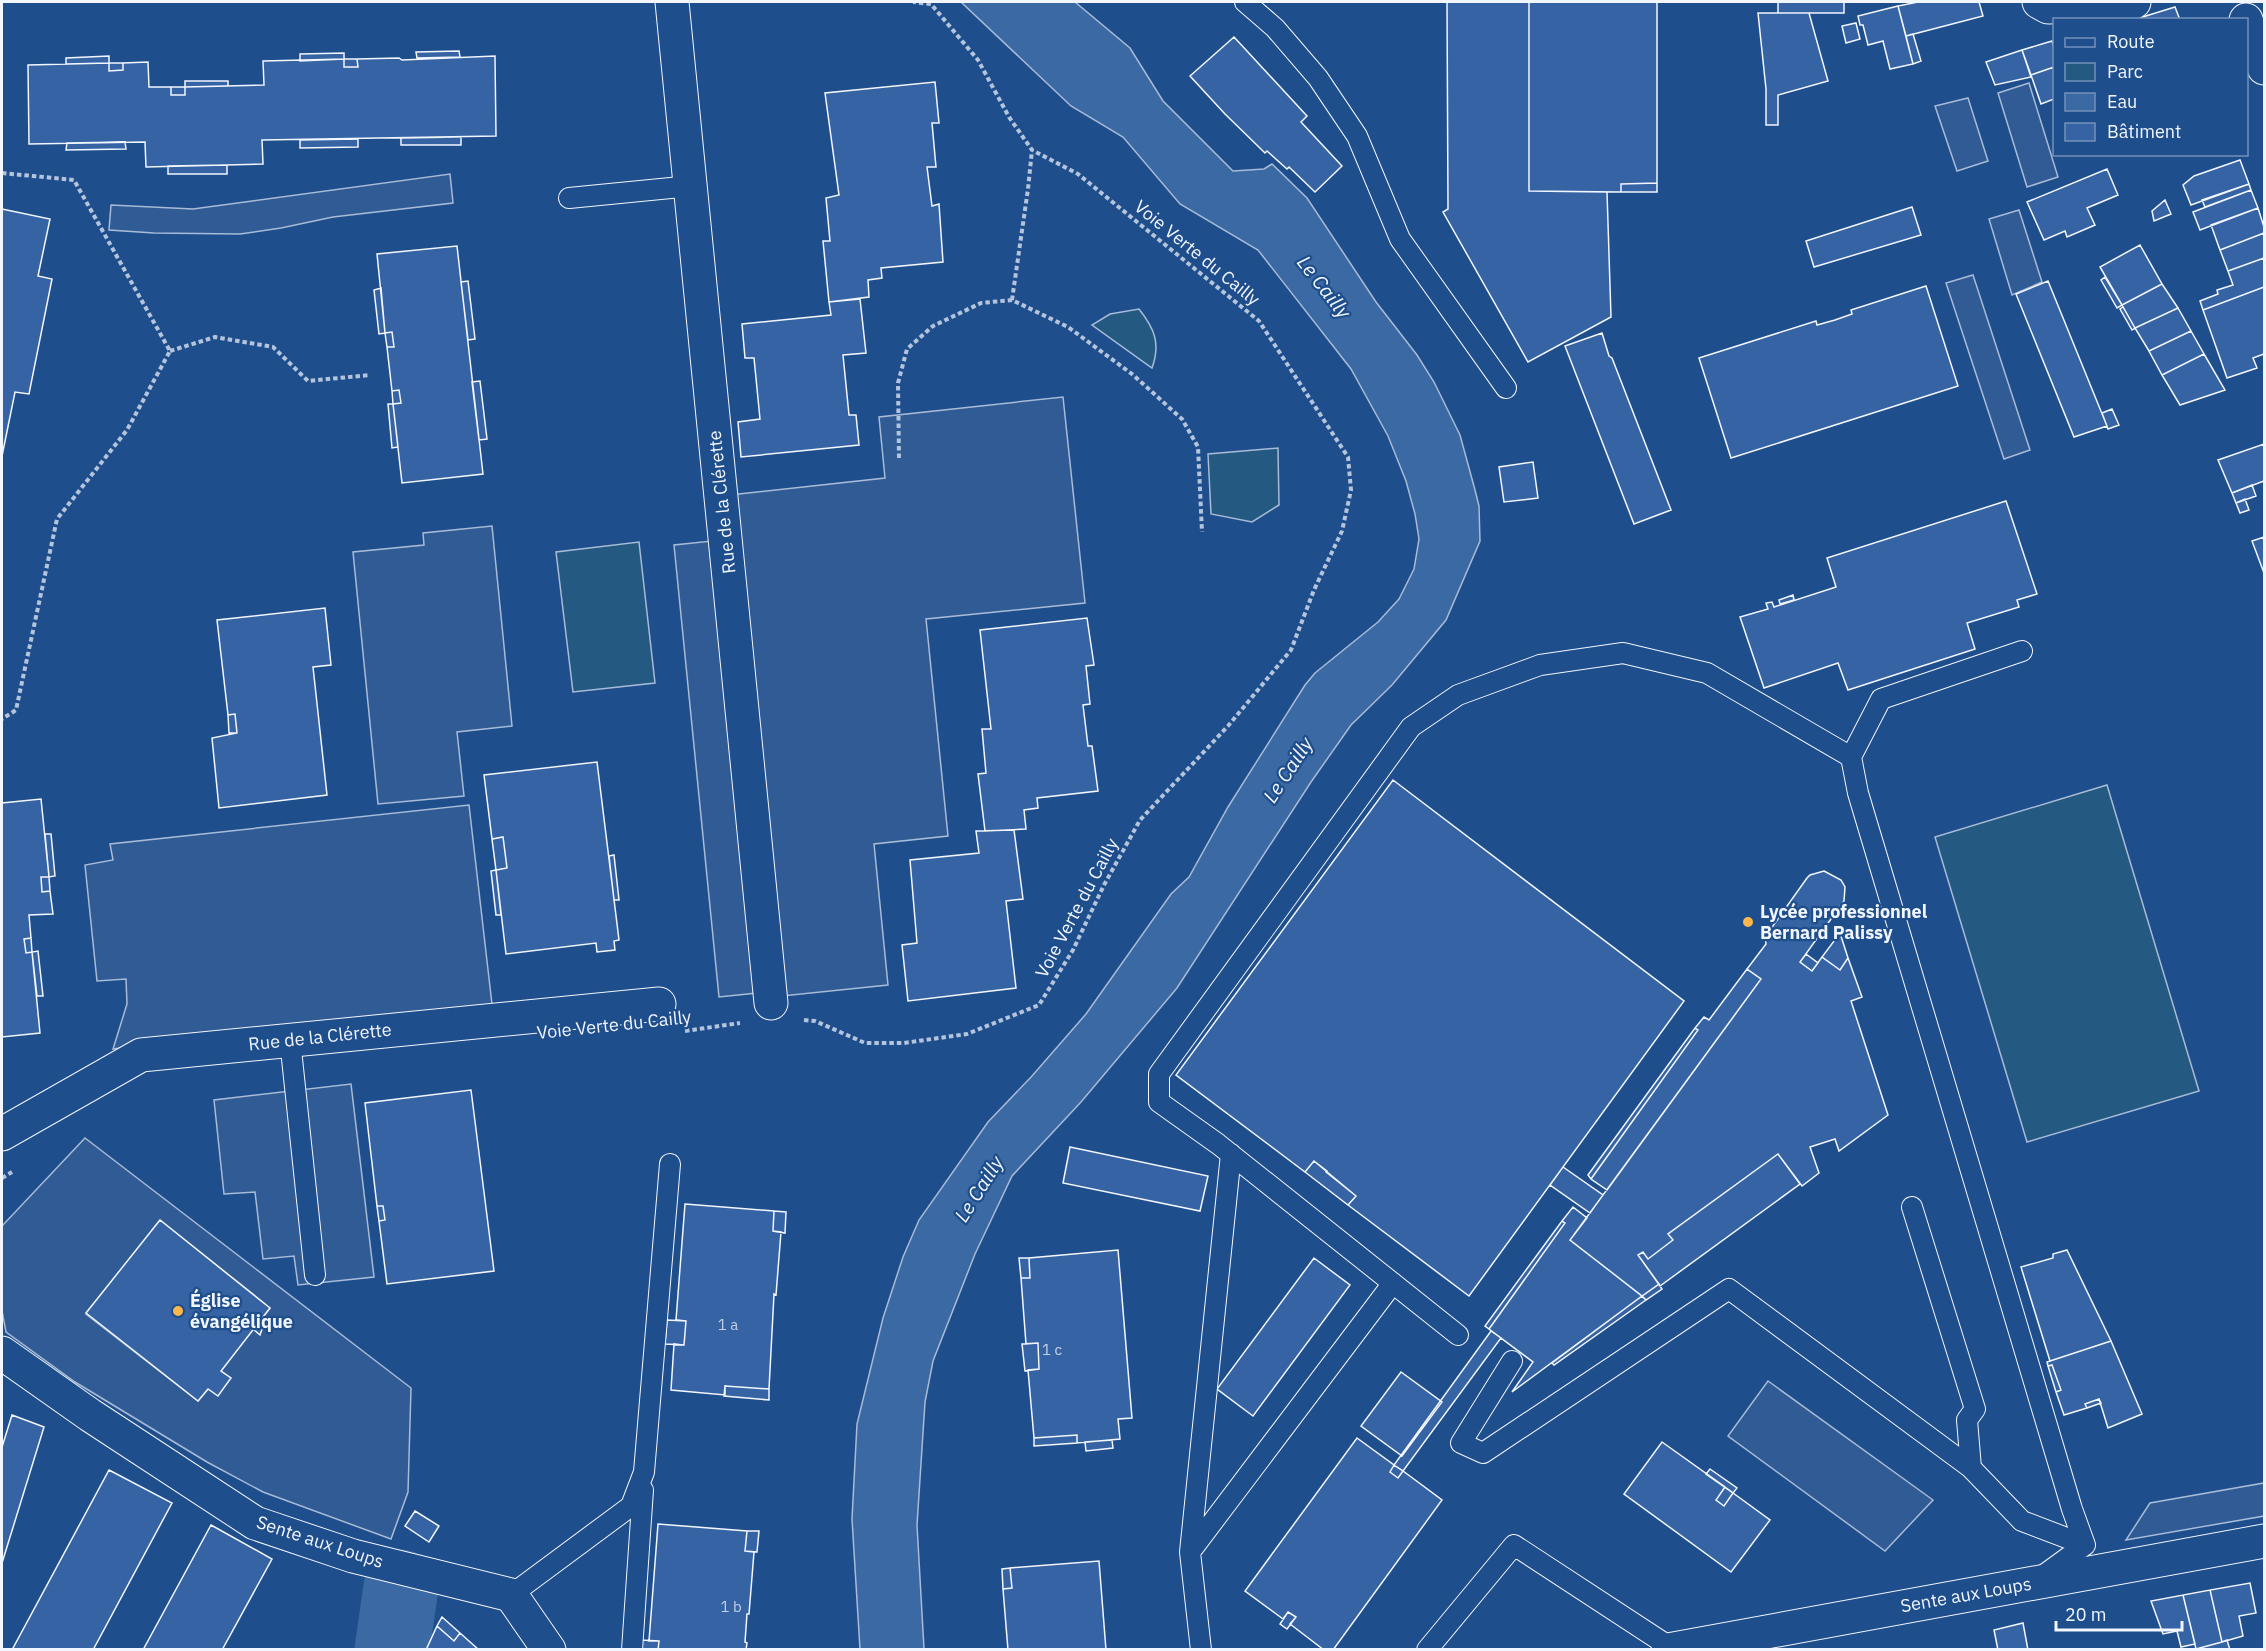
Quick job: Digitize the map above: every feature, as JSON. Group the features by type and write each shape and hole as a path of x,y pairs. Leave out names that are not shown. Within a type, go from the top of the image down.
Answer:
{"street":[{"name":"Rue de la Clérette","path":"672,2 771,1014"},
{"path":"2039,2 2048,7 2123,5 2134,2"},
{"path":"2240,2 2245,18"},
{"path":"2248,25 2265,68"},
{"name":"Rue de la Clérette","path":"2,1134 141,1055 659,1004"},
{"name":"Sente aux Loups","path":"2,1353 90,1415 255,1523 353,1556 511,1596"},
{"name":"Sente aux Loups","path":"1670,1649 2265,1540"},
{"path":"511,1596 549,1650"}],"lane":[{"path":"1245,2 1275,28 1318,78 1357,135 1400,239 1506,388"},
{"path":"569,198 691,186"},
{"path":"2022,651 1881,699 1851,758 1858,793 2069,1499 2085,1545"},
{"path":"1458,1335 1231,1155 1159,1102 1159,1074 1411,727 1458,695 1540,665 1623,653 1707,673 1851,758"},
{"path":"290,1040 315,1275"},
{"path":"1201,1650 1190,1552 1231,1155"},
{"path":"632,1650 644,1472 670,1164"},
{"path":"1912,1208 1975,1409 1966,1420 1971,1468"},
{"path":"1190,1552 1393,1283"},
{"path":"1512,1361 1461,1443 1483,1453 1729,1289 1971,1468 2022,1521 2085,1545"},
{"path":"511,1596 631,1506 644,1472"},
{"path":"1427,1650 1514,1545 1670,1649"},
{"path":"2032,1583 2085,1545"}],"path":[{"name":"Voie Verte du Cailly","path":"682,1032 771,1014 815,1021 865,1043 904,1043 967,1034 1039,1005 1073,950 1104,885 1140,820 1228,726 1291,650 1314,590 1342,531 1351,490 1348,457 1259,321 1078,174 1032,150 1009,117 978,60 931,4 913,2"},
{"path":"1012,300 1029,189 1032,150"},
{"path":"2,173 74,180 170,351"},
{"path":"899,458 898,383 907,349 933,326 981,303 1012,300 1068,327 1132,374 1182,419 1198,447 1202,532"},
{"path":"2,719 16,710 57,519 127,430 170,351 215,337 273,347 308,381 370,375"},
{"path":"2,1178 21,1166"}],"green space":[{"path":"1139,309 1152,329 1156,343 1152,368 1092,325 1110,314"},
{"path":"1278,448 1279,505 1252,522 1211,514 1208,454"},
{"path":"639,542 655,683 573,692 556,552"},
{"path":"2107,785 2199,1091 2027,1142 1935,837"}],"shaded area":[{"path":"2029,83 2058,177 2027,187 1998,93"},
{"path":"1968,98 1988,161 1957,171 1935,106"},
{"path":"450,174 453,203 333,217 240,234 109,230 111,205 193,209"},
{"path":"2019,210 2042,282 2012,295 1989,219"},
{"path":"1973,275 2030,450 2004,459 1946,283"},
{"path":"1063,397 1085,603 926,619 948,836 874,844 888,985 782,996 730,495 885,478 879,417"},
{"path":"492,526 512,726 457,732 464,796 378,804 353,552 424,545 423,533"},
{"path":"712,541 757,993 719,997 674,545"},
{"path":"469,805 493,1013 113,1049 127,1004 126,979 97,981 85,865 113,860 110,844"},
{"path":"351,1084 374,1277 298,1285 294,1256 263,1259 255,1192 224,1194 214,1100"},
{"path":"85,1138 411,1388 408,1492 391,1539 263,1492 207,1462 75,1382 6,1332 2,1311 2,1226","holes":["160,1220 270,1308 260,1320 264,1323 260,1334 253,1329 221,1371 230,1378 208,1389 198,1401 86,1314"]},
{"path":"1768,1381 1933,1500 1885,1551 1728,1436"},
{"path":"2264,1483 2264,1516 2126,1540 2150,1503"}],"water":[{"name":"Le Cailly","path":"961,2 1075,2 1130,48 1163,101 1233,171 1264,169 1272,164 1307,198 1376,302 1417,355 1434,382 1460,435 1479,506 1480,541 1446,620 1392,685 1351,725 1311,782 1177,988 1081,1102 1012,1176 975,1254 933,1361 925,1402 917,1525 924,1649 860,1649 852,1519 857,1424 883,1318 903,1257 919,1220 988,1122 1086,1014 1171,894 1189,877 1228,807 1305,685 1315,673 1378,622 1399,599 1414,569 1419,539 1406,481 1388,436 1351,369 1258,250 1180,204 1123,137 1071,106"}],"building":[{"path":"1447,2 1529,2 1529,191 1607,192 1611,317 1528,362 1443,212 1448,209"},
{"path":"1529,2 1657,2 1657,183 1621,184 1621,192 1529,191"},
{"path":"1778,2 1844,2 1844,13 1778,13"},
{"path":"1918,2 1979,2 1983,16 1906,36 1898,6"},
{"path":"1898,6 1913,64 1890,69 1883,41 1868,45 1858,16"},
{"path":"2175,7 2179,18 2139,18"},
{"path":"1758,13 1809,13 1828,81 1778,95 1778,125 1766,125 1766,89"},
{"path":"1856,23 1860,39 1846,43 1842,26"},
{"path":"1913,34 1921,61 1913,64 1906,36"},
{"path":"1234,37 1307,116 1301,122 1342,166 1315,192 1289,167 1287,169 1267,151 1265,153 1190,76"},
{"path":"2052,41 2053,67 2031,75 2022,50"},
{"path":"2022,50 2031,77 1995,85 1986,62"},
{"path":"459,51 460,57 417,58 416,52"},
{"path":"344,53 344,59 300,61 300,54"},
{"path":"109,56 109,63 66,64 66,58"},
{"path":"495,56 496,136 262,140 263,164 146,167 145,142 29,144 28,65 109,63 109,71 123,70 123,63 148,62 149,87 171,87 171,95 185,95 185,87 264,85 263,61 344,59 344,67 358,67 357,59 399,58 402,60"},
{"path":"344,59 357,59 358,67 344,67"},
{"path":"109,63 123,63 123,70 109,71"},
{"path":"2053,67 2053,99 2041,104 2031,75"},
{"path":"185,81 228,81 228,86 185,87"},
{"path":"935,82 939,123 932,123 936,167 927,167 932,206 939,204 943,262 881,268 882,278 868,280 869,297 829,302 823,241 830,241 826,198 839,195 825,93"},
{"path":"171,87 185,87 185,95 171,95"},
{"path":"461,137 461,145 401,145 401,138"},
{"path":"358,139 358,147 300,148 300,140"},
{"path":"125,142 126,149 66,150 67,143"},
{"path":"2240,160 2249,184 2191,205 2183,185 2194,176"},
{"path":"227,165 227,174 168,174 168,166"},
{"path":"2107,169 2118,195 2087,208 2095,225 2067,237 2065,231 2044,240 2027,202"},
{"path":"1657,183 1657,192 1621,192 1621,184"},
{"path":"2249,184 2251,190 2205,207 2202,200"},
{"path":"2251,190 2258,208 2200,230 2193,212"},
{"path":"2165,200 2171,214 2154,221 2152,211"},
{"path":"1912,207 1921,235 1814,267 1806,241"},
{"path":"2258,208 2264,233 2220,250 2211,225"},
{"path":"2,209 50,219 38,276 52,279 29,394 15,392 2,456"},
{"path":"2264,233 2264,258 2228,271 2220,250"},
{"path":"2140,245 2162,284 2122,305 2100,267"},
{"path":"457,246 483,474 402,483 393,404 401,403 399,390 392,391 387,347 394,347 392,332 385,333 377,254"},
{"path":"2264,258 2264,287 2203,310 2200,301 2218,294 2217,290 2233,285 2228,271"},
{"path":"2105,277 2122,305 2117,308 2101,280"},
{"path":"468,281 475,339 468,340 461,282"},
{"path":"2048,281 2107,426 2074,437 2016,294"},
{"path":"2162,284 2178,308 2135,328 2122,305"},
{"path":"1926,286 1958,386 1731,458 1699,358 1816,321 1817,325 1835,320 1852,314 1851,310"},
{"path":"2264,287 2264,354 2253,358 2257,368 2227,378 2203,310"},
{"path":"381,288 385,333 379,334 374,290"},
{"path":"860,299 866,353 843,355 849,415 856,415 859,445 741,457 738,422 760,419 754,358 745,358 742,324 831,315 829,302"},
{"path":"2123,307 2135,328 2132,330 2120,309"},
{"path":"2178,308 2191,331 2149,351 2135,328"},
{"path":"2191,331 2204,354 2162,375 2149,351"},
{"path":"392,332 394,347 387,347 385,333"},
{"path":"1602,333 1609,356 1612,358 1671,510 1634,524 1565,346"},
{"path":"2204,354 2225,390 2180,405 2162,375"},
{"path":"480,381 487,439 479,440 472,382"},
{"path":"399,390 401,403 393,404 392,391"},
{"path":"388,404 393,404 398,447 392,448"},
{"path":"2112,409 2119,425 2108,429 2102,413"},
{"path":"2264,444 2264,481 2232,493 2218,460"},
{"path":"1533,462 1538,498 1504,502 1499,467"},
{"path":"2252,485 2256,496 2236,503 2232,493"},
{"path":"2245,499 2249,510 2240,513 2236,503"},
{"path":"2006,501 2037,594 2017,600 2019,607 1967,623 1975,649 1848,690 1838,663 1764,688 1740,617 1768,609 1766,603 1772,602 1774,607 1836,587 1827,558"},
{"path":"2264,537 2264,573 2252,541"},
{"path":"1793,595 1794,600 1780,604 1779,600"},
{"path":"325,608 331,665 313,667 327,795 219,808 212,738 237,733 235,714 228,715 217,620"},
{"path":"1087,618 1094,665 1086,666 1090,704 1083,705 1088,746 1092,746 1098,791 1037,798 1038,808 1024,810 1026,829 985,831 978,774 986,773 982,729 991,729 980,630"},
{"path":"235,714 237,733 229,733 228,715"},
{"path":"597,762 619,940 614,941 615,950 597,952 596,943 506,954 496,870 507,868 503,837 492,839 484,775"},
{"path":"1393,780 1684,1001 1469,1296 1348,1205 1356,1196 1314,1161 1305,1172 1176,1075"},
{"path":"41,799 49,877 41,877 42,892 50,891 53,914 29,915 31,938 24,939 26,953 32,952 40,1033 2,1037 2,803"},
{"path":"1014,830 1023,899 1006,901 1016,988 908,1001 902,945 917,943 910,860 979,853 976,831"},
{"path":"45,834 51,834 55,876 49,877"},
{"path":"503,837 507,868 496,870 492,839"},
{"path":"614,855 619,900 614,900 609,856"},
{"path":"496,870 501,915 496,915 491,871"},
{"path":"1824,871 1841,880 1845,887 1844,901 1800,962 1812,971 1822,957 1840,970 1848,958 1862,997 1851,1001 1888,1115 1839,1151 1835,1139 1810,1147 1819,1173 1802,1186 1778,1154 1668,1234 1673,1240 1648,1259 1643,1252 1638,1255 1659,1284 1642,1296 1570,1240 1761,979 1747,969 1766,944 1765,937 1807,878"},
{"path":"41,877 49,877 50,891 42,892"},
{"path":"1840,933 1848,958 1840,970 1822,957"},
{"path":"31,938 32,952 26,953 24,939"},
{"path":"38,951 43,996 37,996 32,952"},
{"path":"1806,954 1818,963 1812,971 1800,962"},
{"path":"1747,969 1761,979 1607,1190 1591,1179 1698,1030 1695,1028 1704,1017 1709,1020"},
{"path":"1695,1028 1698,1030 1591,1179 1588,1175"},
{"path":"471,1090 494,1271 387,1284 379,1221 385,1220 383,1206 377,1206 365,1103"},
{"path":"1070,1147 1208,1176 1200,1211 1063,1183"},
{"path":"1778,1154 1800,1184 1660,1286 1638,1255 1643,1252 1648,1259 1673,1240 1668,1234"},
{"path":"1314,1161 1356,1196 1348,1205 1305,1172"},
{"path":"1563,1167 1603,1195 1590,1213 1550,1185"},
{"path":"685,1204 774,1211 773,1231 781,1232 776,1295 774,1294 769,1389 725,1386 725,1395 671,1390 674,1344 684,1345 686,1321 676,1320"},
{"path":"377,1206 383,1206 385,1220 379,1221"},
{"path":"1573,1207 1587,1218 1570,1240 1642,1296 1512,1392 1533,1362 1489,1329 1565,1223 1562,1221"},
{"path":"774,1211 786,1212 785,1233 773,1231"},
{"name":"Église évangélique","path":"160,1220 270,1308 221,1371 231,1378 218,1396 208,1389 198,1401 86,1313"},
{"path":"1562,1221 1565,1223 1489,1329 1485,1326"},
{"path":"1118,1250 1132,1418 1118,1419 1120,1439 1077,1443 1077,1435 1034,1438 1028,1370 1039,1369 1038,1343 1026,1344 1021,1278 1030,1278 1029,1258"},
{"path":"2067,1250 2111,1341 2050,1361 2021,1267 2053,1258 2053,1254"},
{"path":"1019,1258 1029,1258 1030,1278 1021,1278"},
{"path":"1314,1258 1350,1285 1253,1416 1217,1389"},
{"path":"1659,1284 1662,1289 1646,1300 1642,1296"},
{"path":"1642,1296 1646,1300 1554,1365 1552,1363"},
{"path":"260,1320 264,1323 260,1335 253,1329"},
{"path":"667,1320 686,1321 684,1345 665,1344"},
{"path":"1491,1331 1501,1338 1403,1471 1394,1465"},
{"path":"2111,1341 2142,1414 2108,1428 2099,1399 2085,1404 2087,1408 2064,1415 2056,1392 2061,1390 2052,1365 2048,1366 2047,1362"},
{"path":"1038,1343 1039,1369 1025,1371 1022,1344"},
{"path":"2052,1365 2061,1390 2056,1392 2048,1366"},
{"path":"1401,1372 1442,1402 1402,1456 1361,1426"},
{"path":"725,1386 769,1389 769,1400 724,1396"},
{"path":"2099,1399 2101,1403 2087,1408 2085,1404"},
{"path":"12,1415 44,1427 2,1563 2,1447"},
{"path":"1077,1435 1077,1443 1034,1446 1034,1438"},
{"path":"1357,1438 1394,1465 1390,1472 1398,1478 1403,1471 1442,1500 1333,1650 1324,1650 1290,1624 1296,1617 1288,1612 1283,1619 1245,1591"},
{"path":"1112,1440 1113,1448 1086,1451 1085,1442"},
{"path":"1662,1442 1725,1487 1716,1500 1724,1506 1733,1493 1770,1520 1731,1572 1624,1494"},
{"path":"1394,1465 1403,1471 1398,1478 1390,1472"},
{"path":"1710,1469 1737,1488 1733,1493 1706,1474"},
{"path":"109,1470 172,1503 93,1650 12,1650"},
{"path":"1725,1487 1733,1493 1724,1506 1716,1500"},
{"path":"415,1511 439,1526 429,1542 405,1526"},
{"path":"658,1524 747,1531 745,1551 754,1552 749,1614 747,1614 746,1650 658,1650 659,1641 649,1641"},
{"path":"211,1525 272,1559 222,1650 143,1650"},
{"path":"747,1531 759,1531 757,1552 745,1551"},
{"path":"1099,1561 1106,1650 1008,1650 1003,1589 1012,1588 1010,1568"},
{"path":"1010,1568 1012,1588 1003,1589 1002,1569"},
{"path":"2250,1583 2256,1613 2239,1616 2243,1636 2222,1642 2210,1590"},
{"path":"2210,1590 2222,1642 2196,1649 2183,1595"},
{"path":"2183,1595 2195,1644 2181,1647 2177,1631 2163,1634 2151,1601"},
{"path":"1288,1612 1296,1617 1287,1629 1280,1624"},
{"path":"442,1617 460,1633 454,1641 437,1626"},
{"path":"2023,1623 2028,1650 1998,1650 1994,1630"},
{"path":"437,1626 454,1641 460,1633 479,1650 426,1650"},
{"path":"640,1640 659,1641 658,1650 639,1650"},
{"path":"2227,1640 2230,1650 2196,1649 2222,1642"}],"waterway":[{"path":"392,1650 401,1587"}],"place":[{"name":"Lycée professionnel Bernard Palissy","path":"1748,922"},
{"name":"Église évangélique","path":"178,1311"}]}
